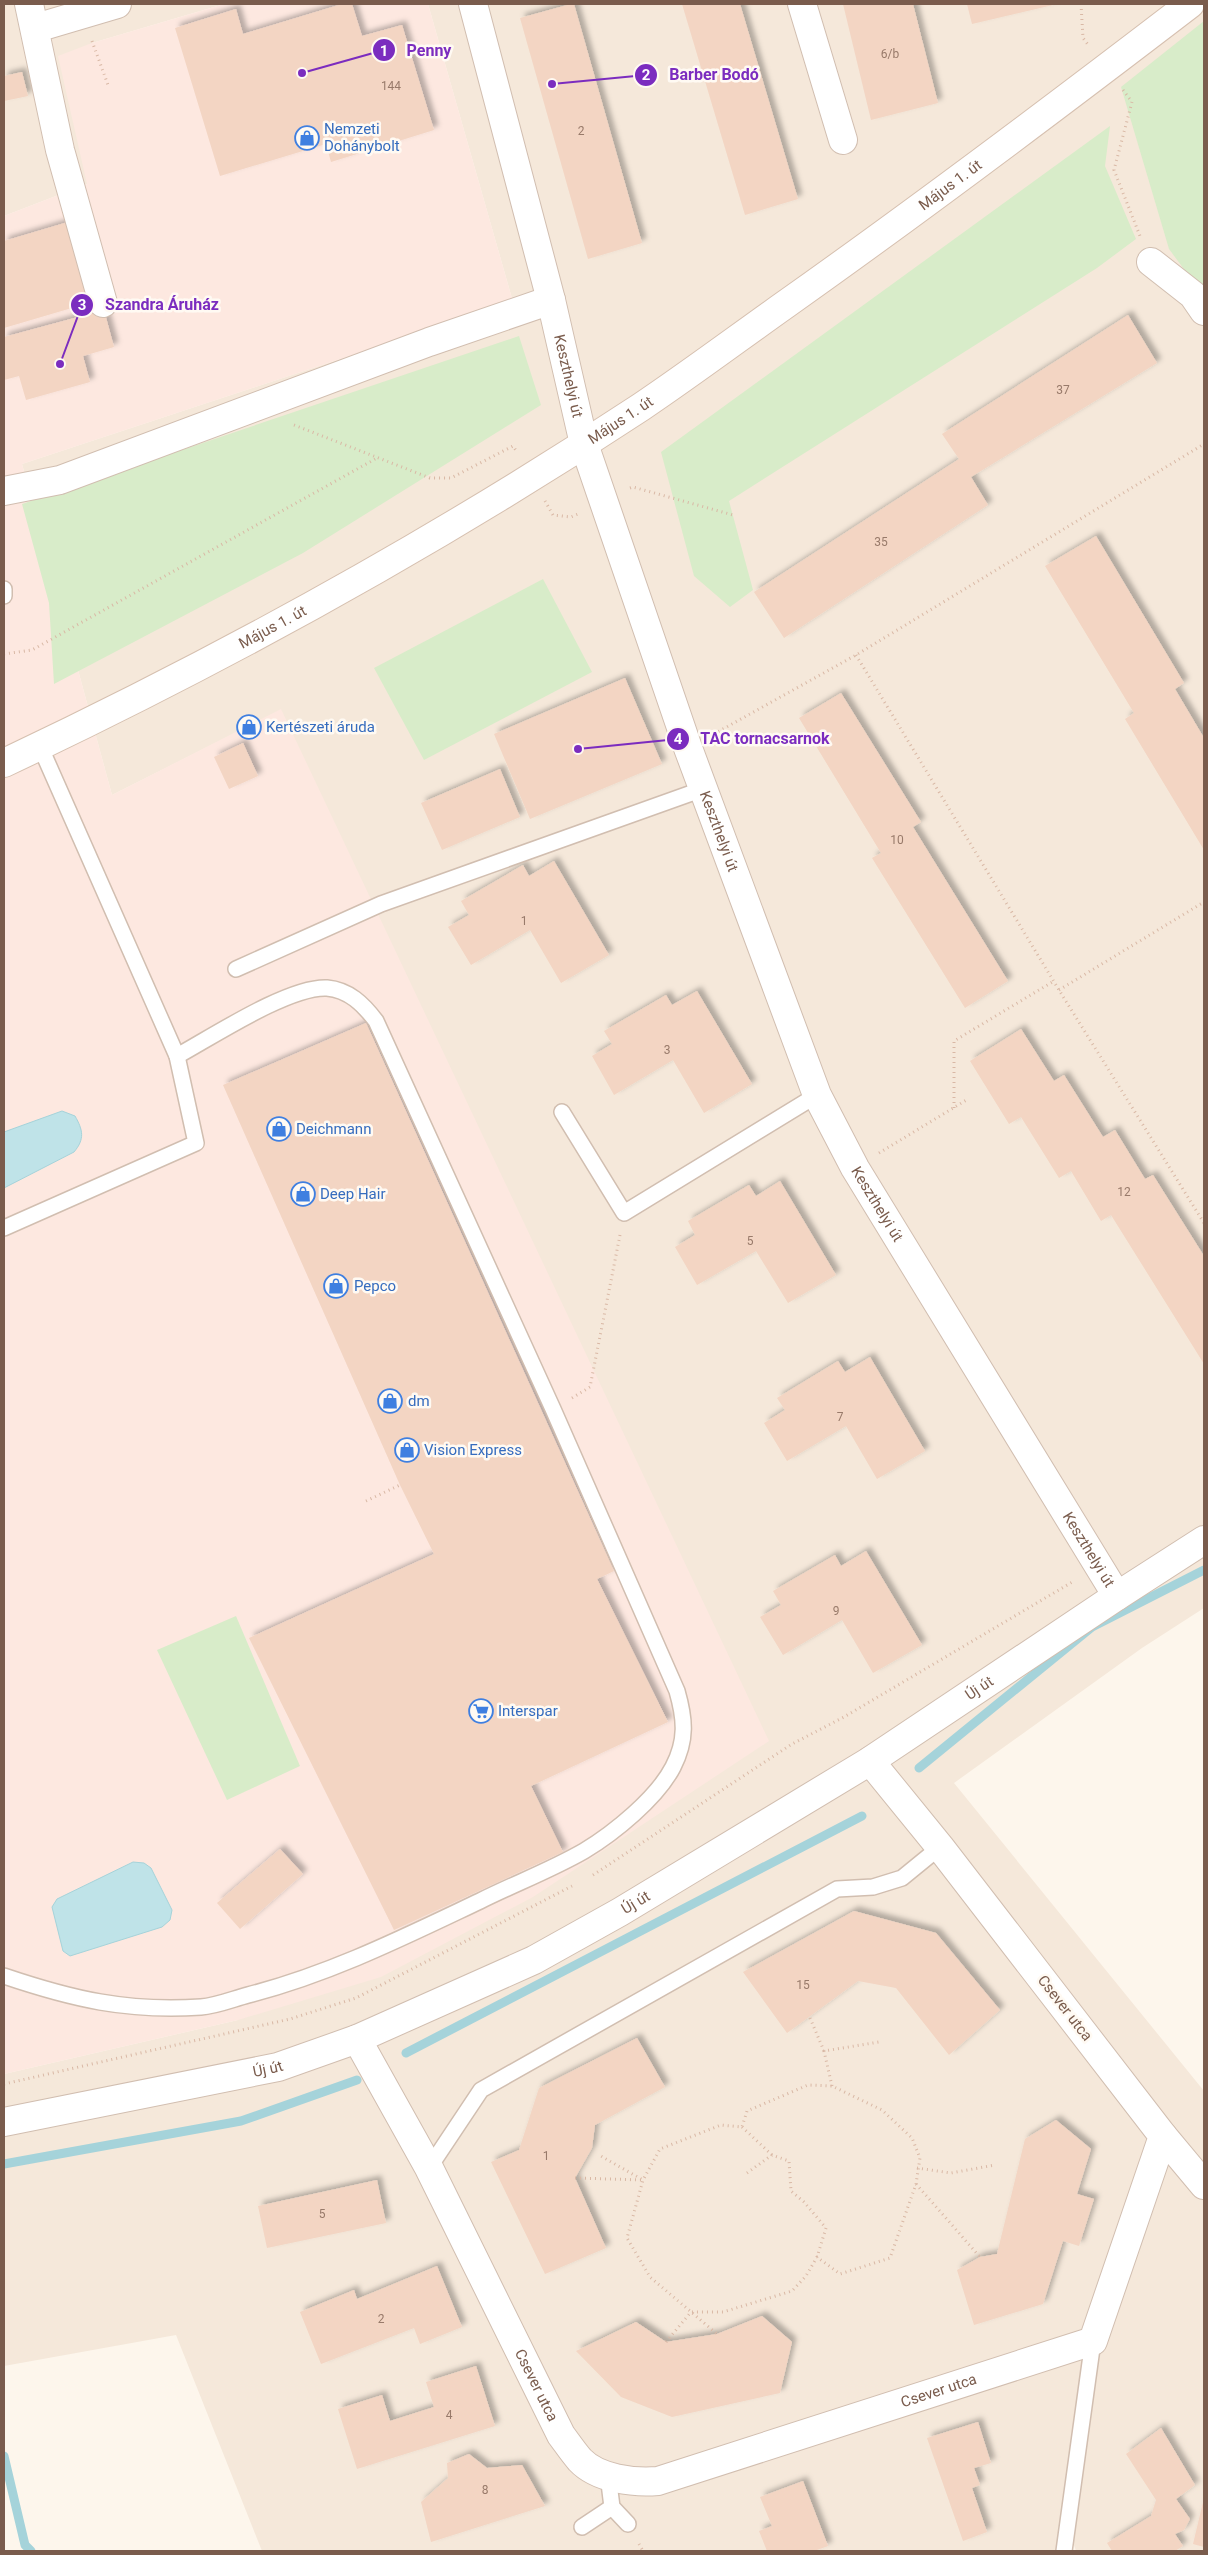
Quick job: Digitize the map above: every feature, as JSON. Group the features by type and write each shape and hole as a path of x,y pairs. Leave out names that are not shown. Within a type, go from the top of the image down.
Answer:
{"street":[{"path":"103,303 60,150 32,16 117,4"},
{"name":"Keszthelyi út","path":"473,4 551,300 584,444 688,748 817,1096 855,1168 1117,1596"},
{"path":"802,4 843,140"},
{"name":"Május 1. út","path":"4,763 254,638 432,539 584,444 645,404 893,228 1190,4"},
{"path":"1151,262 1193,294 1204,311"},
{"path":"4,491 60,480 410,349 551,300"},
{"name":"Új út","path":"4,2122 278,2067 357,2039 534,1960 620,1912 870,1762 1117,1596 1204,1540"},
{"name":"Csever utca","path":"870,1762 940,1847 1163,2136 1204,2185"},
{"name":"Csever utca","path":"357,2039 429,2168 560,2435 581,2462 608,2475 636,2483 658,2481 1093,2341"},
{"path":"1093,2341 1163,2136"}],"lane":[{"path":"4,589 4,596"},
{"path":"4,1228 196,1143 177,1056 40,746"},
{"path":"236,969 381,904 703,789"},
{"path":"4,1976 54,1993 121,2007 203,2007 277,1988 366,1955 583,1851 634,1812 660,1785 673,1767 682,1740 684,1718 677,1691 553,1409 376,1021 363,1003 348,994 328,988 301,993 282,999 177,1056"},
{"path":"562,1112 624,1213 817,1096"},
{"path":"429,2168 481,2090 837,1889 873,1887 902,1878 940,1847"},
{"path":"1064,2551 1093,2341"},
{"path":"608,2475 612,2507 628,2524"},
{"path":"582,2527 612,2507"}],"path":[{"path":"1081,4 1082,38 1132,102 1114,170 1151,262"},
{"path":"93,45 108,85"},
{"path":"288,423 430,478 451,478 513,446 553,515 571,517 633,487 733,515"},
{"path":"688,748 856,655 1204,444"},
{"path":"4,654 32,650 377,458"},
{"path":"856,655 1059,990 1204,1223"},
{"path":"1059,990 1204,902"},
{"path":"954,1108 954,1042 1054,981"},
{"path":"855,1168 968,1099"},
{"path":"553,1409 590,1387 624,1213"},
{"path":"366,1501 400,1485"},
{"path":"810,2018 824,2051 832,2086"},
{"path":"824,2051 879,2042"},
{"path":"742,2127 747,2111 808,2085 832,2086 882,2110 912,2138 920,2158 916,2184 890,2258 840,2274 817,2257"},
{"path":"666,2342 692,2312 724,2312 792,2292 806,2276 817,2257 826,2228 804,2202 790,2191 789,2162 772,2155 742,2127 721,2125 660,2149 643,2180 627,2238 650,2277 692,2312 717,2334"},
{"path":"599,2154 643,2180"},
{"path":"747,2173 772,2155"},
{"path":"917,2168 951,2173 996,2165"},
{"path":"576,2178 643,2180"},
{"path":"916,2184 980,2257"}],"shaded area":[{"path":"4,4 224,4 92,43 87,184 4,216"},
{"path":"224,4 428,4 513,302 22,464 112,795 281,709 769,1741 533,1897 381,1977 238,2020 4,2074 4,216 87,184 58,56 92,43"},
{"path":"428,4 1204,4 1204,1608 1142,1648 954,1783 1204,2091 1204,2551 1076,2551 1074,2545 1066,2551 262,2551 176,2335 4,2366 4,2074 238,2020 281,710 112,795 22,464 513,302"}],"green space":[{"path":"1204,21 1204,296 1169,249 1121,87"},
{"path":"1110,126 1105,166 1136,239 1097,268 729,501 753,590 730,607 694,576 661,452"},
{"path":"519,336 541,405 303,553 54,684 49,603 22,504"},
{"path":"543,579 592,672 424,760 374,668"},
{"path":"236,1616 300,1766 227,1800 157,1650"}],"water":[{"path":"62,1111 75,1116 80,1126 82,1134 78,1147 74,1152 4,1188 4,1132"},
{"path":"133,1862 144,1863 151,1868 172,1910 170,1920 162,1927 70,1956 63,1951 52,1907 57,1899"}],"building":[{"path":"342,4 352,4 362,36 402,25 434,130 331,162 326,144 220,176 175,28 236,9 243,34"},
{"path":"574,4 642,243 588,259 520,18"},
{"path":"682,4 740,4 798,199 745,215"},
{"path":"843,4 913,4 938,103 871,120"},
{"path":"967,4 1057,4 972,24"},
{"path":"22,72 28,96 4,101 4,76"},
{"path":"68,222 92,302 4,328 4,241"},
{"path":"104,310 114,347 83,356 90,382 26,400 19,376 4,380 4,337"},
{"path":"1128,315 1157,363 971,477 988,505 784,638 754,592 959,459 942,434"},
{"path":"1096,536 1184,683 1175,689 1204,738 1204,850 1125,719 1134,713 1045,566"},
{"path":"625,678 662,764 530,819 494,734"},
{"path":"841,693 921,822 913,827 1008,981 965,1008 872,858 881,853 799,718"},
{"path":"243,743 258,776 229,789 214,757"},
{"path":"500,769 520,817 442,850 421,803"},
{"path":"554,861 609,955 561,983 530,930 471,965 448,927 469,915 461,901 523,865 529,876"},
{"path":"697,991 752,1084 704,1113 673,1060 614,1095 592,1056 612,1044 604,1031 666,995 672,1005"},
{"path":"366,1023 614,1571 597,1579 668,1722 531,1786 563,1852 394,1930 249,1638 434,1554 400,1485 223,1085"},
{"path":"1021,1029 1054,1081 1064,1075 1103,1137 1115,1130 1145,1179 1153,1175 1204,1256 1204,1364 1111,1215 1101,1221 1071,1171 1059,1178 1021,1117 1009,1124 970,1061"},
{"path":"780,1181 836,1275 788,1303 756,1251 697,1285 675,1247 695,1235 688,1221 749,1185 756,1196"},
{"path":"870,1357 925,1451 877,1479 846,1426 787,1461 764,1423 785,1410 777,1398 838,1361 845,1372"},
{"path":"866,1551 922,1645 873,1673 842,1620 783,1655 760,1617 781,1605 773,1591 835,1555 841,1566"},
{"path":"280,1849 303,1874 240,1929 217,1903"},
{"path":"854,1911 936,1933 1000,2010 949,2055 896,1988 858,1981 787,2033 743,1972"},
{"path":"637,2038 665,2087 595,2125 592,2148 575,2178 606,2248 545,2274 491,2162 519,2150 539,2088"},
{"path":"1056,2120 1091,2149 1077,2194 1094,2199 1079,2246 1063,2241 1043,2304 974,2325 957,2270 980,2257 997,2254 1025,2139"},
{"path":"377,2180 386,2223 267,2248 258,2206"},
{"path":"437,2266 462,2327 420,2344 414,2328 321,2364 300,2312 354,2290 357,2299"},
{"path":"762,2316 792,2342 780,2393 672,2417 621,2397 576,2351 636,2322 666,2342 717,2334"},
{"path":"476,2366 495,2426 357,2469 338,2409 382,2395 390,2421 434,2407 426,2382"},
{"path":"978,2422 991,2463 974,2468 980,2485 972,2488 987,2532 963,2541 927,2438"},
{"path":"1161,2428 1195,2485 1176,2499 1190,2519 1184,2530 1175,2534 1183,2546 1175,2551 1112,2551 1107,2543 1151,2516 1156,2500 1126,2454"},
{"path":"469,2454 487,2468 522,2465 545,2506 431,2542 421,2502 448,2478 447,2463"},
{"path":"803,2481 828,2546 814,2551 767,2551 759,2531 772,2526 760,2497"},
{"path":"1204,2498 1204,2547 1193,2544"}],"waterway":[{"path":"919,1768 1092,1627 1204,1570"},
{"path":"406,2053 862,1816"},
{"path":"4,2164 241,2121 357,2080"},
{"path":"4,2456 25,2545 31,2551"}],"place":[{"name":"Penny","path":"302,73"},
{"name":"Barber Bodó","path":"552,84"},
{"name":"Nemzeti Dohánybolt","path":"307,138"},
{"name":"Szandra Áruház","path":"60,364"},
{"name":"Kertészeti áruda","path":"249,727"},
{"name":"TAC tornacsarnok","path":"578,749"},
{"name":"Deichmann","path":"279,1129"},
{"name":"Deep Hair","path":"303,1194"},
{"name":"Pepco","path":"336,1286"},
{"name":"dm","path":"390,1401"},
{"name":"Vision Express","path":"407,1450"},
{"name":"Interspar","path":"481,1711"}]}
